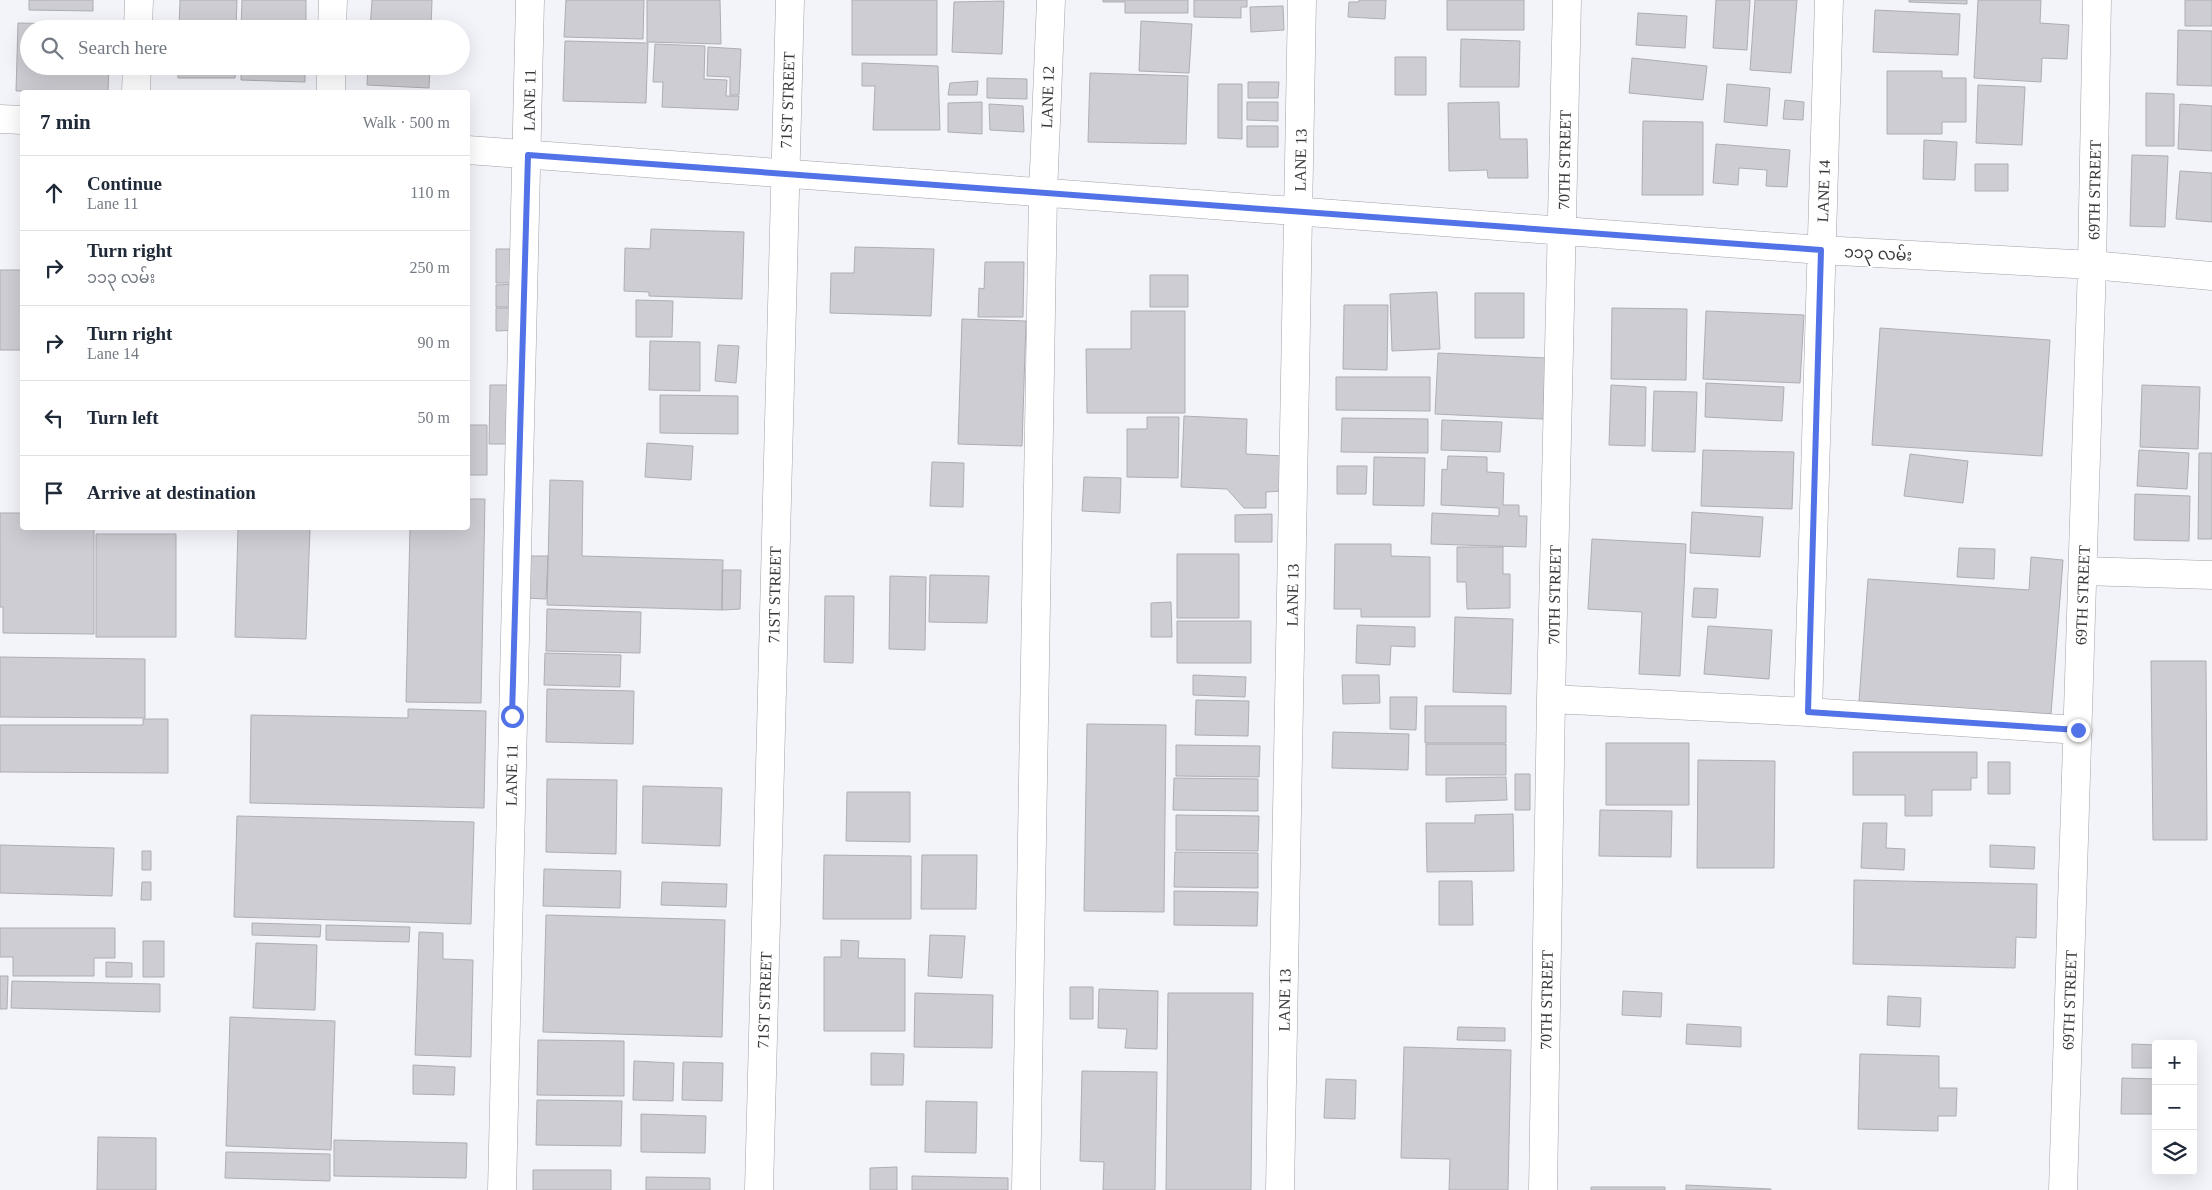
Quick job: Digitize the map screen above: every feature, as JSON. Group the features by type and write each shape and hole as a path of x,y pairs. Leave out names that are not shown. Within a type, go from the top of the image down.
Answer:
{"street":[{"path":"138,0 138,20"},
{"path":"332,20 333,0"},
{"name":"LANE 11","path":"502,1190 528,155 530,0"},
{"name":"71ST STREET","path":"759,1190 790,0"},
{"name":"LANE 12","path":"1026,1190 1043,194 1051,0"},
{"name":"LANE 13","path":"1280,1190 1300,211 1302,0"},
{"name":"70TH STREET","path":"1543,1190 1551,699 1567,0"},
{"name":"LANE 14","path":"1808,712 1829,0"},
{"name":"69TH STREET","path":"2063,1190 2092,265 2097,0"},
{"path":"136,90 137,75"},
{"path":"331,75 331,90"},
{"path":"0,119 20,120"},
{"name":"၁၁၃ လမ်း","path":"470,150 1043,194 1821,250 2092,265 2212,276"},
{"path":"2083,571 2212,575"},
{"path":"1551,699 1808,712 2078,730"}],"building":[{"path":"29,0 93,0 93,11 29,10"},
{"path":"180,0 237,0 236,20 179,20"},
{"path":"242,0 306,0 306,20 241,20"},
{"path":"372,0 432,0 431,20 371,20"},
{"path":"566,0 644,0 643,39 564,37"},
{"path":"647,0 720,0 721,44 647,42"},
{"path":"852,0 937,0 937,55 852,55"},
{"path":"1103,0 1188,0 1188,13 1125,13 1125,2 1103,2"},
{"path":"1194,0 1247,0 1247,7 1241,7 1241,18 1194,17"},
{"path":"1359,0 1386,0 1385,19 1348,17 1349,2 1359,2"},
{"path":"1447,0 1524,0 1524,30 1447,30"},
{"path":"1716,0 1750,0 1747,50 1713,48"},
{"path":"1755,0 1797,0 1791,73 1750,70"},
{"path":"1909,0 1967,0 1967,4 1909,2"},
{"path":"1978,0 2041,0 2040,23 2069,25 2067,59 2042,58 2041,82 1974,78"},
{"path":"2185,0 2212,0 2212,26 2185,26"},
{"path":"1004,1 1002,54 952,52 954,2"},
{"path":"1283,6 1284,30 1251,32 1250,7"},
{"path":"1875,10 1960,14 1958,55 1873,52"},
{"path":"1638,13 1687,16 1685,48 1636,45"},
{"path":"1141,21 1192,24 1189,73 1139,71"},
{"path":"18,23 20,23 20,75 109,75 108,90 16,91"},
{"path":"2178,30 2212,31 2212,86 2177,85"},
{"path":"1461,39 1520,41 1519,87 1460,87"},
{"path":"565,41 648,43 646,103 563,101"},
{"path":"655,44 705,46 704,79 727,80 726,96 739,96 738,110 662,107 663,82 653,82"},
{"path":"708,47 741,49 739,95 730,95 730,77 707,76"},
{"path":"1395,57 1426,57 1426,95 1395,95"},
{"path":"1632,58 1707,66 1703,100 1629,93"},
{"path":"862,63 938,66 940,130 873,130 875,86 862,86"},
{"path":"1887,71 1942,71 1942,78 1966,78 1966,122 1942,122 1942,134 1887,134"},
{"path":"1090,73 1188,76 1186,144 1088,142"},
{"path":"178,75 235,75 235,78 178,78"},
{"path":"241,75 305,75 305,82 241,80"},
{"path":"368,75 430,75 429,88 367,85"},
{"path":"987,78 1027,79 1027,99 987,98"},
{"path":"978,81 977,95 948,95 950,83"},
{"path":"1248,82 1279,82 1278,98 1248,98"},
{"path":"1218,84 1242,84 1242,139 1218,138"},
{"path":"1727,84 1770,88 1767,126 1724,122"},
{"path":"1978,85 2025,87 2022,145 1976,143"},
{"path":"2146,93 2174,94 2174,146 2146,146"},
{"path":"1785,100 1804,102 1803,120 1783,119"},
{"path":"982,102 982,134 948,132 948,103"},
{"path":"1247,102 1278,102 1278,121 1247,120"},
{"path":"1499,102 1500,139 1527,139 1528,178 1488,178 1487,170 1449,171 1448,103"},
{"path":"989,104 1023,106 1024,132 990,130"},
{"path":"2180,104 2212,106 2212,151 2178,149"},
{"path":"1643,121 1703,122 1703,195 1642,195"},
{"path":"1247,126 1278,126 1278,147 1247,147"},
{"path":"1924,140 1957,142 1955,180 1923,179"},
{"path":"1716,144 1790,150 1787,187 1766,186 1767,170 1739,168 1738,185 1713,183"},
{"path":"2132,155 2168,156 2165,227 2130,226"},
{"path":"1975,164 2008,164 2008,191 1975,191"},
{"path":"2180,171 2212,173 2212,222 2176,219"},
{"path":"651,229 744,232 742,299 649,296 649,292 624,291 625,248 650,249"},
{"path":"855,247 934,249 931,316 830,313 831,273 854,273"},
{"path":"496,249 520,249 520,283 496,283"},
{"path":"985,262 1024,262 1023,317 978,317 979,288 984,289"},
{"path":"0,270 20,270 20,350 0,350"},
{"path":"1150,275 1188,275 1188,307 1150,307"},
{"path":"520,284 520,307 496,307 496,285"},
{"path":"1437,292 1440,349 1392,351 1390,294"},
{"path":"1475,293 1524,293 1524,338 1475,338"},
{"path":"636,300 673,301 672,337 636,337"},
{"path":"1344,305 1388,305 1387,370 1343,369"},
{"path":"496,308 520,308 521,330 496,331"},
{"path":"1612,308 1687,309 1686,380 1611,379"},
{"path":"1131,311 1185,311 1185,413 1087,413 1086,349 1131,349"},
{"path":"1706,311 1804,315 1800,383 1703,379"},
{"path":"962,319 1026,321 1022,446 958,444"},
{"path":"1880,328 2050,340 2042,456 1872,445"},
{"path":"650,341 700,342 700,391 649,390"},
{"path":"718,345 739,346 736,383 715,381"},
{"path":"1438,353 1546,358 1543,419 1435,414"},
{"path":"1336,377 1430,377 1430,411 1336,410"},
{"path":"1706,383 1784,387 1782,421 1705,417"},
{"path":"490,385 519,385 519,444 489,444"},
{"path":"1611,385 1646,387 1645,446 1609,445"},
{"path":"2142,385 2200,387 2198,449 2140,447"},
{"path":"1654,391 1697,392 1695,452 1652,451"},
{"path":"660,395 738,396 738,434 660,433"},
{"path":"1184,416 1247,419 1246,454 1284,456 1283,491 1266,492 1266,508 1244,508 1227,489 1181,487"},
{"path":"1147,417 1179,417 1178,478 1127,477 1127,429 1147,429"},
{"path":"1342,418 1428,419 1428,453 1341,452"},
{"path":"1442,420 1502,422 1500,452 1441,450"},
{"path":"470,425 487,425 487,475 470,475"},
{"path":"647,443 693,446 691,480 645,477"},
{"path":"1703,450 1794,452 1792,509 1701,506"},
{"path":"2139,450 2189,453 2187,489 2137,486"},
{"path":"2199,453 2212,453 2212,539 2198,539"},
{"path":"1910,454 1968,461 1963,503 1904,496"},
{"path":"1448,456 1487,457 1487,472 1504,473 1503,505 1519,505 1519,516 1527,516 1526,547 1431,544 1432,513 1499,516 1499,508 1441,505 1442,469 1447,470"},
{"path":"1374,457 1425,458 1424,506 1373,505"},
{"path":"932,462 964,463 963,507 930,506"},
{"path":"1337,466 1367,466 1366,494 1337,494"},
{"path":"1084,477 1121,478 1120,513 1082,511"},
{"path":"550,480 583,481 582,556 723,560 722,610 547,605"},
{"path":"2135,494 2190,496 2189,541 2134,540"},
{"path":"470,499 485,499 481,703 406,702 410,530 470,530"},
{"path":"1692,512 1763,517 1760,557 1690,553"},
{"path":"0,513 20,513 20,530 94,530 94,634 3,633 3,607 0,607"},
{"path":"1272,514 1272,542 1235,542 1235,515"},
{"path":"238,530 310,530 306,639 235,637"},
{"path":"96,534 176,534 176,637 96,637"},
{"path":"1592,539 1686,544 1680,676 1639,674 1642,612 1588,609"},
{"path":"1335,544 1391,544 1391,556 1430,557 1430,617 1361,617 1361,609 1334,609"},
{"path":"1457,547 1503,547 1503,574 1510,574 1510,608 1467,609 1466,582 1457,582"},
{"path":"1959,548 1995,549 1994,579 1957,577"},
{"path":"1177,554 1239,554 1239,618 1177,618"},
{"path":"525,556 548,556 546,599 524,598"},
{"path":"2031,557 2063,560 2051,714 1859,701 1868,579 2029,590"},
{"path":"722,570 741,570 740,609 722,610"},
{"path":"930,575 989,576 987,623 929,622"},
{"path":"890,576 926,577 925,650 889,649"},
{"path":"1694,588 1718,589 1716,618 1692,617"},
{"path":"825,596 854,596 853,663 824,662"},
{"path":"1171,602 1172,637 1151,637 1151,603"},
{"path":"547,609 641,612 640,653 546,651"},
{"path":"1455,617 1513,619 1511,694 1453,692"},
{"path":"1177,621 1251,621 1251,663 1177,663"},
{"path":"1357,625 1415,627 1415,647 1391,646 1390,665 1356,663"},
{"path":"1708,626 1772,630 1769,679 1704,674"},
{"path":"545,653 621,655 620,687 544,685"},
{"path":"0,657 145,659 145,718 0,717"},
{"path":"2151,661 2206,661 2207,840 2153,840"},
{"path":"1193,675 1246,677 1245,697 1193,695"},
{"path":"1342,675 1379,675 1380,703 1343,704"},
{"path":"547,689 634,691 633,744 546,742"},
{"path":"1390,697 1417,697 1416,730 1390,729"},
{"path":"1196,700 1249,701 1248,736 1195,735"},
{"path":"1425,706 1506,706 1506,743 1425,743"},
{"path":"408,709 486,711 484,808 250,803 251,715 408,718"},
{"path":"143,719 168,719 168,773 0,772 0,725 143,725"},
{"path":"1087,724 1166,725 1164,912 1084,911"},
{"path":"1333,732 1409,734 1408,770 1332,768"},
{"path":"1606,743 1689,743 1689,805 1606,805"},
{"path":"1426,744 1506,744 1506,775 1426,775"},
{"path":"1176,745 1260,746 1259,777 1176,776"},
{"path":"1853,752 1977,752 1977,778 1971,778 1971,790 1932,790 1932,816 1905,816 1905,795 1853,795"},
{"path":"1698,760 1775,761 1774,868 1697,868"},
{"path":"1988,762 2010,762 2010,794 1988,794"},
{"path":"1515,774 1530,774 1530,810 1515,810"},
{"path":"1506,777 1507,800 1446,802 1446,778"},
{"path":"1174,778 1258,779 1258,811 1173,810"},
{"path":"547,779 617,780 616,854 546,852"},
{"path":"643,786 722,788 720,846 642,843"},
{"path":"847,792 910,792 910,842 846,841"},
{"path":"1600,810 1672,811 1671,857 1599,856"},
{"path":"1513,814 1514,871 1427,872 1426,823 1475,823 1475,815"},
{"path":"1176,815 1259,816 1258,851 1176,850"},
{"path":"237,816 474,822 471,924 234,917"},
{"path":"1863,823 1887,823 1886,848 1905,849 1904,870 1861,868"},
{"path":"0,845 114,848 112,896 0,893"},
{"path":"1990,845 2035,847 2034,869 1990,867"},
{"path":"142,851 151,851 151,870 142,870"},
{"path":"1175,852 1258,853 1258,888 1174,887"},
{"path":"824,855 911,856 911,919 823,919"},
{"path":"922,855 977,855 976,909 921,909"},
{"path":"544,869 621,871 620,908 543,906"},
{"path":"1854,880 2037,884 2036,938 2016,937 2015,968 1853,964"},
{"path":"1439,881 1472,881 1473,925 1439,925"},
{"path":"142,882 151,882 151,900 141,900"},
{"path":"662,882 727,884 726,907 661,905"},
{"path":"1174,891 1258,892 1257,926 1174,925"},
{"path":"546,915 725,920 722,1037 543,1032"},
{"path":"252,923 321,925 320,937 252,935"},
{"path":"326,925 410,927 409,942 326,940"},
{"path":"0,928 115,928 115,958 94,958 94,976 13,976 13,957 0,957"},
{"path":"419,932 443,933 443,959 473,960 471,1057 415,1055"},
{"path":"930,935 965,936 962,978 928,976"},
{"path":"841,940 859,941 858,958 905,959 905,1031 824,1031 824,957 841,957"},
{"path":"143,941 164,941 164,977 143,977"},
{"path":"256,943 317,945 315,1010 253,1008"},
{"path":"106,962 132,963 132,977 106,977"},
{"path":"0,976 8,976 7,1009 0,1009"},
{"path":"12,981 160,984 160,1012 11,1008"},
{"path":"1070,987 1093,987 1093,1019 1070,1019"},
{"path":"1099,989 1158,991 1157,1049 1125,1048 1127,1029 1098,1028"},
{"path":"1623,991 1662,993 1661,1017 1622,1015"},
{"path":"915,993 993,995 992,1048 914,1047"},
{"path":"1168,993 1253,993 1251,1190 1166,1190"},
{"path":"1888,996 1921,998 1920,1027 1887,1025"},
{"path":"230,1017 335,1021 331,1150 226,1146"},
{"path":"1687,1024 1741,1027 1741,1047 1686,1044"},
{"path":"1458,1027 1505,1028 1505,1041 1457,1040"},
{"path":"538,1040 624,1041 624,1096 537,1095"},
{"path":"2132,1044 2152,1045 2152,1068 2132,1068"},
{"path":"1404,1047 1511,1050 1508,1190 1449,1190 1450,1159 1401,1158"},
{"path":"871,1053 904,1054 903,1085 871,1085"},
{"path":"1860,1054 1939,1056 1939,1088 1957,1088 1956,1116 1938,1116 1938,1131 1858,1129"},
{"path":"634,1061 674,1063 673,1101 633,1100"},
{"path":"683,1062 723,1063 722,1101 682,1100"},
{"path":"413,1065 455,1067 454,1095 413,1094"},
{"path":"1082,1071 1157,1072 1155,1190 1103,1190 1104,1162 1080,1161"},
{"path":"2122,1078 2152,1079 2152,1114 2121,1114"},
{"path":"1326,1079 1356,1080 1355,1119 1324,1118"},
{"path":"537,1100 622,1101 621,1146 536,1145"},
{"path":"926,1101 977,1102 976,1153 925,1152"},
{"path":"641,1114 706,1116 705,1153 641,1152"},
{"path":"98,1137 156,1138 156,1190 97,1190"},
{"path":"334,1140 467,1143 466,1178 334,1176"},
{"path":"226,1152 330,1154 330,1181 225,1178"},
{"path":"897,1167 897,1190 870,1190 870,1168"},
{"path":"533,1170 611,1170 611,1190 533,1190"},
{"path":"912,1176 1008,1178 1008,1190 912,1190"},
{"path":"646,1177 710,1178 710,1190 646,1190"},
{"path":"1686,1185 1771,1189 1771,1190 1686,1190"},
{"path":"1591,1187 1665,1187 1665,1190 1591,1190"}],"route":[{"path":"512,716 528,155 1821,250 1808,712 2078,730"}]}
